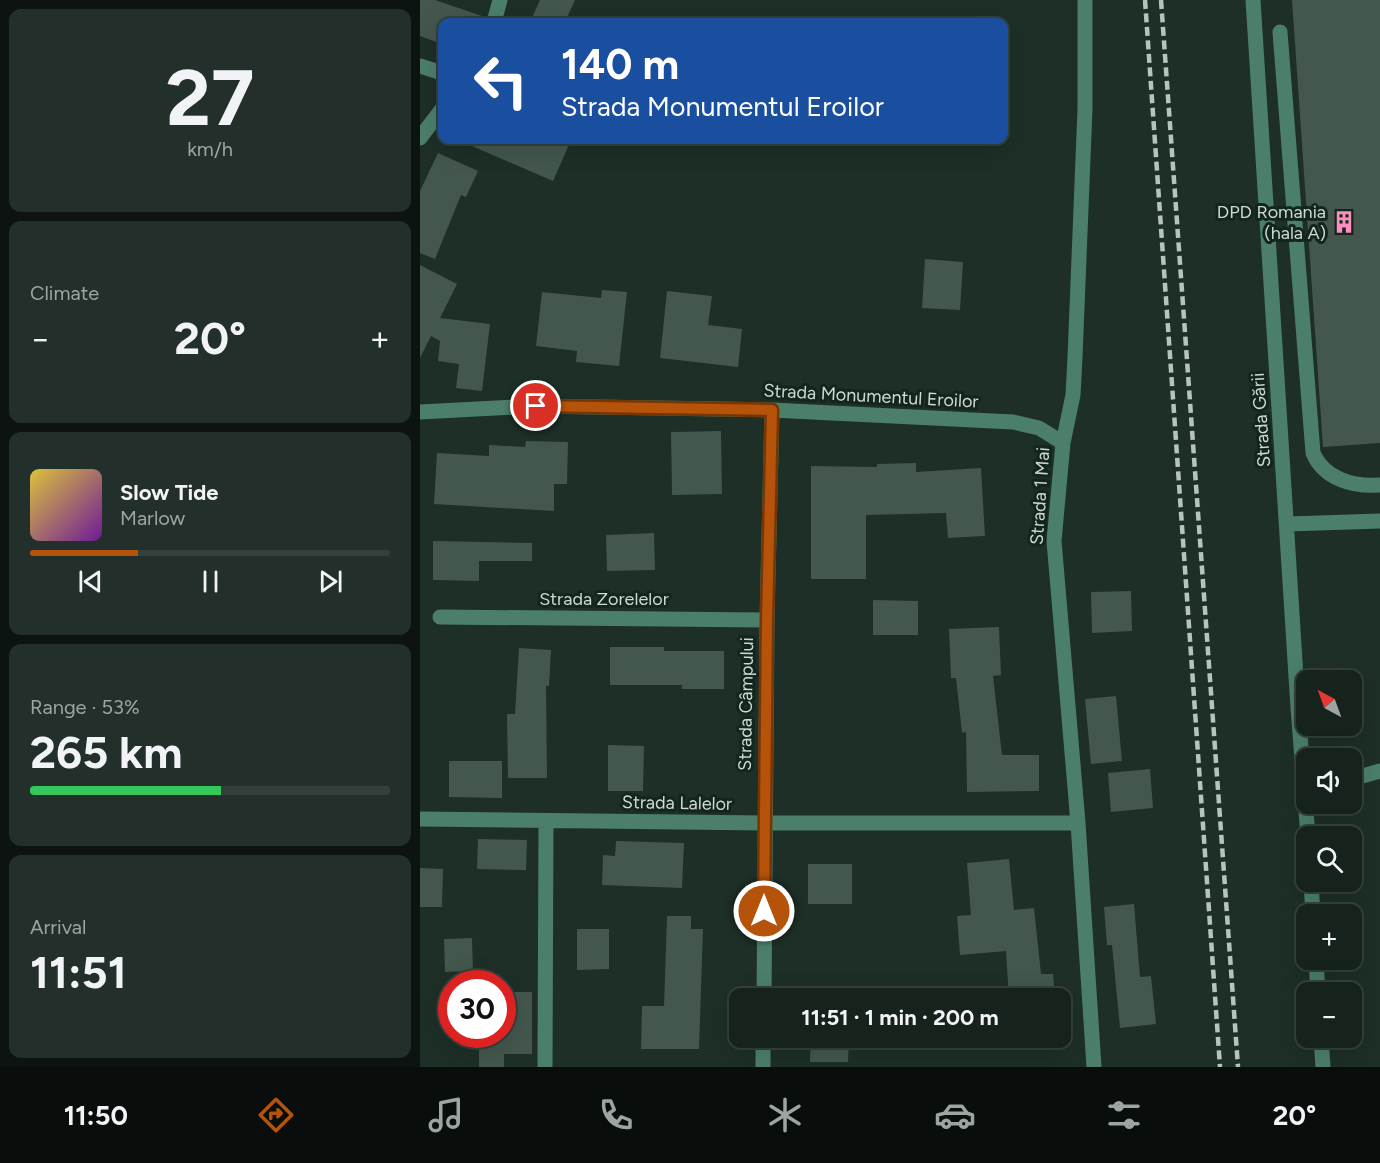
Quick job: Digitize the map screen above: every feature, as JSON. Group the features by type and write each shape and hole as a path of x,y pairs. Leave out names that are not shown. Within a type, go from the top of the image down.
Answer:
{"street":[{"path":"495,18 500,0"},
{"name":"Strada 1 Mai","path":"1084,0 1085,109 1073,395 1063,443 1054,541 1078,823 1094,1067"},
{"name":"Strada Gării","path":"1253,0 1302,748"},
{"path":"1280,32 1313,453 1318,466 1341,481 1371,486 1380,485"},
{"path":"420,66 438,72"},
{"path":"420,138 438,114"},
{"name":"Strada Monumentul Eroilor","path":"420,412 536,406 772,410 1013,422 1039,428 1063,443"},
{"name":"Strada Câmpului","path":"764,988 764,823 772,410"},
{"path":"1288,524 1380,521"},
{"name":"Strada Zorelelor","path":"440,617 767,620"},
{"path":"1362,776 1380,771"},
{"name":"Strada Lalelor","path":"420,819 764,823 1078,823"},
{"path":"546,821 546,1067"},
{"path":"763,1048 763,1067"},
{"path":"1322,1048 1323,1067"}],"building":[{"path":"420,0 435,0 485,17 438,18 438,43 420,36"},
{"path":"540,0 575,0 567,18 532,18"},
{"name":"DPD Romania (hala A)","path":"1292,0 1380,0 1380,443 1323,447"},
{"path":"467,144 569,144 553,181"},
{"path":"438,153 478,171 466,197 461,195 435,259 420,253 420,191"},
{"path":"925,259 963,262 960,310 922,308"},
{"path":"420,265 457,284 440,318 490,324 482,391 456,388 459,364 438,361 440,341 431,336 420,358"},
{"path":"602,290 627,292 619,366 576,362 577,351 536,346 542,292 601,298"},
{"path":"667,291 712,296 708,325 742,329 738,367 660,358"},
{"path":"721,431 722,494 672,495 671,432"},
{"path":"526,441 568,442 567,484 554,484 554,511 434,504 437,453 489,456 489,445 525,447"},
{"path":"916,463 916,472 981,468 985,536 948,538 946,513 866,515 866,579 811,579 811,466 877,467 877,464"},
{"path":"654,533 655,570 607,571 606,535"},
{"path":"433,541 532,543 532,561 479,561 479,581 433,580"},
{"path":"1131,591 1132,631 1092,633 1091,592"},
{"path":"873,600 918,601 918,635 873,635"},
{"path":"999,627 1001,675 993,676 1002,755 1039,755 1039,791 967,792 966,732 962,733 956,678 951,678 949,629"},
{"path":"610,647 664,647 664,651 724,651 724,689 682,689 682,685 610,685"},
{"path":"519,648 551,650 549,686 546,686 547,778 508,778 507,714 515,714"},
{"path":"1116,696 1122,761 1091,764 1085,699"},
{"path":"608,745 644,746 643,791 608,791"},
{"path":"449,761 502,761 502,798 449,797"},
{"path":"1150,769 1153,808 1111,812 1108,773"},
{"path":"478,839 527,840 526,870 477,869"},
{"path":"616,841 684,843 682,888 602,885 603,855 615,856"},
{"path":"1009,859 1014,910 1034,908 1041,974 1053,974 1054,988 1008,988 1006,951 960,955 957,916 971,915 967,863"},
{"path":"808,864 852,864 852,904 808,904"},
{"path":"420,868 443,869 442,907 420,907"},
{"path":"1134,904 1140,977 1151,976 1156,1024 1120,1028 1112,945 1107,945 1104,907"},
{"path":"667,916 691,916 691,929 703,929 699,1049 641,1049 642,1006 664,1006"},
{"path":"577,929 609,929 609,969 577,970"},
{"path":"472,938 473,970 445,970 444,939"},
{"path":"516,992 532,992 532,1054 504,1054 504,1067 479,1067 479,1048 516,1048"},
{"path":"811,1048 849,1048 848,1062 810,1062"}],"railway":[{"path":"1145,0 1220,1067"},
{"path":"1161,0 1238,1067"}],"place":[{"name":"DPD Romania (hala A)","path":"1344,222"}],"route":[{"path":"536,406 772,410 764,911"}]}
